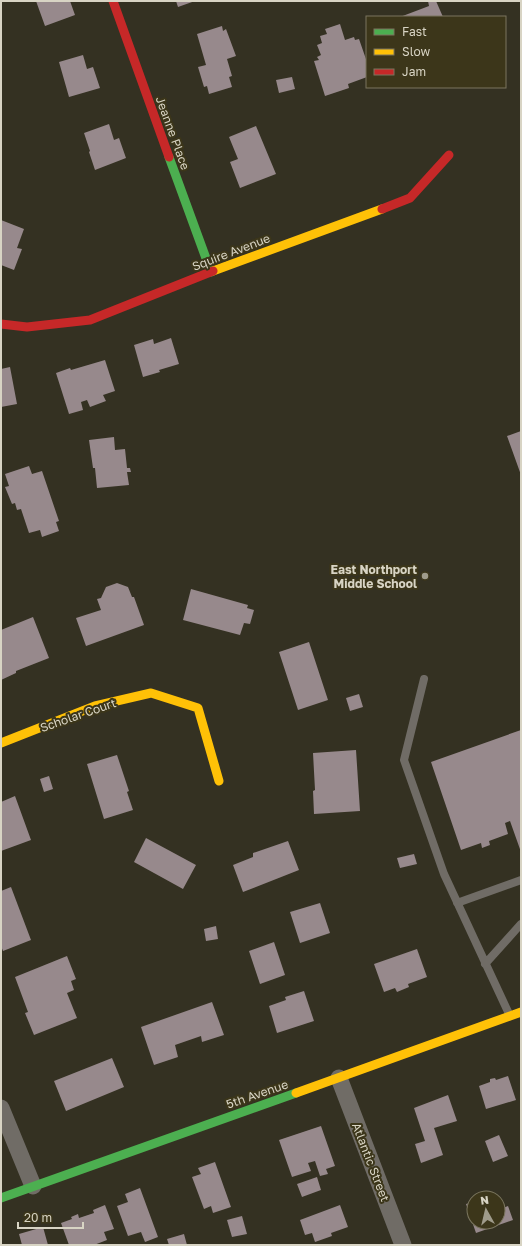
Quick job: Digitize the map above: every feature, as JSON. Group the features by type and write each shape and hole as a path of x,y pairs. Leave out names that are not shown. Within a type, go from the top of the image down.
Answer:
{"street":[{"name":"Jeanne Place","path":"113,1 211,272"},
{"name":"Squire Avenue","path":"1,324 27,327 90,320 211,272 410,198 449,155"},
{"name":"Scholar Court","path":"1,743 95,706 151,693 198,708 219,781"},
{"name":"5th Avenue","path":"1,1198 521,1012"},
{"name":"Atlantic Street","path":"339,1078 403,1245"},
{"path":"1,1108 33,1186"}],"lane":[{"path":"424,679 404,760 444,874 510,1016"},
{"path":"457,903 521,880"},
{"path":"486,964 521,924"}],"building":[{"path":"36,1 70,1 75,15 45,26"},
{"path":"176,1 195,1 178,7"},
{"path":"428,1 436,1 443,16 403,16 429,6"},
{"path":"340,24 345,40 354,37 355,40 359,39 366,59 366,77 348,84 349,88 325,96 314,61 319,60 317,57 321,55 317,45 322,43 320,36 327,34 325,29"},
{"path":"222,26 223,31 226,29 236,56 227,59 232,76 229,77 232,87 209,94 207,86 204,87 198,67 206,65 197,34"},
{"path":"83,55 87,69 93,67 100,88 69,97 59,62"},
{"path":"292,77 295,89 279,93 276,80"},
{"path":"109,124 114,140 119,138 126,158 95,170 84,133"},
{"path":"256,126 276,174 240,188 230,162 238,159 229,137"},
{"path":"1,220 24,229 17,248 22,249 14,270 1,265"},
{"path":"171,338 179,364 143,377 134,345 153,339 154,344"},
{"path":"105,360 115,391 103,395 106,401 90,407 87,400 81,402 83,410 69,414 56,373 70,368 71,370"},
{"path":"10,367 17,404 1,407 1,369"},
{"path":"521,431 521,475 507,436"},
{"path":"114,437 115,450 125,449 127,468 130,468 131,472 127,472 129,485 97,488 95,468 93,468 89,440"},
{"path":"29,466 32,474 42,471 59,521 56,522 59,531 42,537 40,530 29,533 21,509 17,510 15,503 12,504 5,487 9,486 5,474"},
{"path":"117,583 128,587 132,597 134,597 144,625 86,646 76,618 101,610 97,599 101,598 106,587"},
{"path":"191,589 248,605 247,608 254,610 250,624 244,623 240,635 183,620"},
{"path":"33,617 49,658 16,671 16,673 1,680 1,630"},
{"path":"309,642 328,700 298,710 279,652"},
{"path":"359,694 363,707 350,711 346,698"},
{"path":"521,730 521,852 510,821 505,823 508,834 489,841 490,845 482,848 481,843 461,850 431,762"},
{"path":"356,750 360,811 314,814 313,791 315,790 313,753"},
{"path":"117,755 129,791 127,792 133,810 104,819 87,764"},
{"path":"49,776 53,789 44,792 40,779"},
{"path":"15,796 31,840 1,851 1,802"},
{"path":"146,838 196,865 183,889 134,862"},
{"path":"288,841 299,870 243,892 233,865 253,857 253,853"},
{"path":"414,854 417,864 400,868 397,858"},
{"path":"11,887 31,940 3,951 1,946 1,891"},
{"path":"320,903 330,933 300,943 290,912"},
{"path":"216,926 218,939 206,941 204,929"},
{"path":"274,942 285,975 260,984 249,951"},
{"path":"417,949 427,977 408,984 409,987 397,992 395,988 384,992 374,964"},
{"path":"67,956 76,979 71,981 74,990 67,993 77,1018 34,1035 25,1013 28,1012 15,977"},
{"path":"304,991 314,1021 277,1033 269,1006 286,1000 285,997"},
{"path":"212,1002 224,1035 202,1042 201,1036 175,1045 178,1057 154,1065 141,1027"},
{"path":"112,1058 124,1087 66,1111 54,1081"},
{"path":"508,1076 516,1100 486,1109 479,1086 490,1082 490,1079 495,1078 496,1080"},
{"path":"448,1095 457,1121 434,1128 443,1155 421,1163 415,1144 425,1141 414,1108"},
{"path":"321,1126 335,1166 326,1169 328,1174 320,1176 315,1161 308,1163 311,1171 292,1177 279,1140"},
{"path":"499,1135 508,1156 493,1162 485,1141"},
{"path":"215,1162 231,1207 213,1213 211,1206 204,1209 192,1177 201,1174 198,1168"},
{"path":"317,1177 321,1190 302,1197 297,1184"},
{"path":"140,1188 158,1237 145,1242 141,1232 128,1236 117,1206 128,1202 125,1194"},
{"path":"105,1205 114,1229 104,1232 107,1240 94,1245 69,1245 61,1223 72,1219 71,1217 78,1214 79,1218 94,1213 93,1210"},
{"path":"340,1205 348,1227 331,1233 332,1236 315,1242 312,1233 305,1235 300,1220"},
{"path":"508,1206 513,1220 506,1222 506,1207"},
{"path":"242,1216 247,1234 232,1237 227,1220"},
{"path":"43,1227 48,1245 22,1245 19,1234"},
{"path":"475,1230 485,1230 476,1233"},
{"path":"184,1234 187,1245 169,1245 167,1239"}],"traffic: fast":[{"path":"169,157 211,272"},
{"path":"1,1198 296,1093"}],"traffic: slow":[{"path":"213,271 382,209"},
{"path":"1,743 95,706 151,693 198,708 219,781"},
{"path":"296,1093 521,1012"}],"traffic: jam":[{"path":"113,1 169,157"},
{"path":"382,209 410,198 449,155"},
{"path":"1,324 27,327 90,320 213,271"}],"place":[{"name":"East Northport Middle School","path":"425,576"}]}
